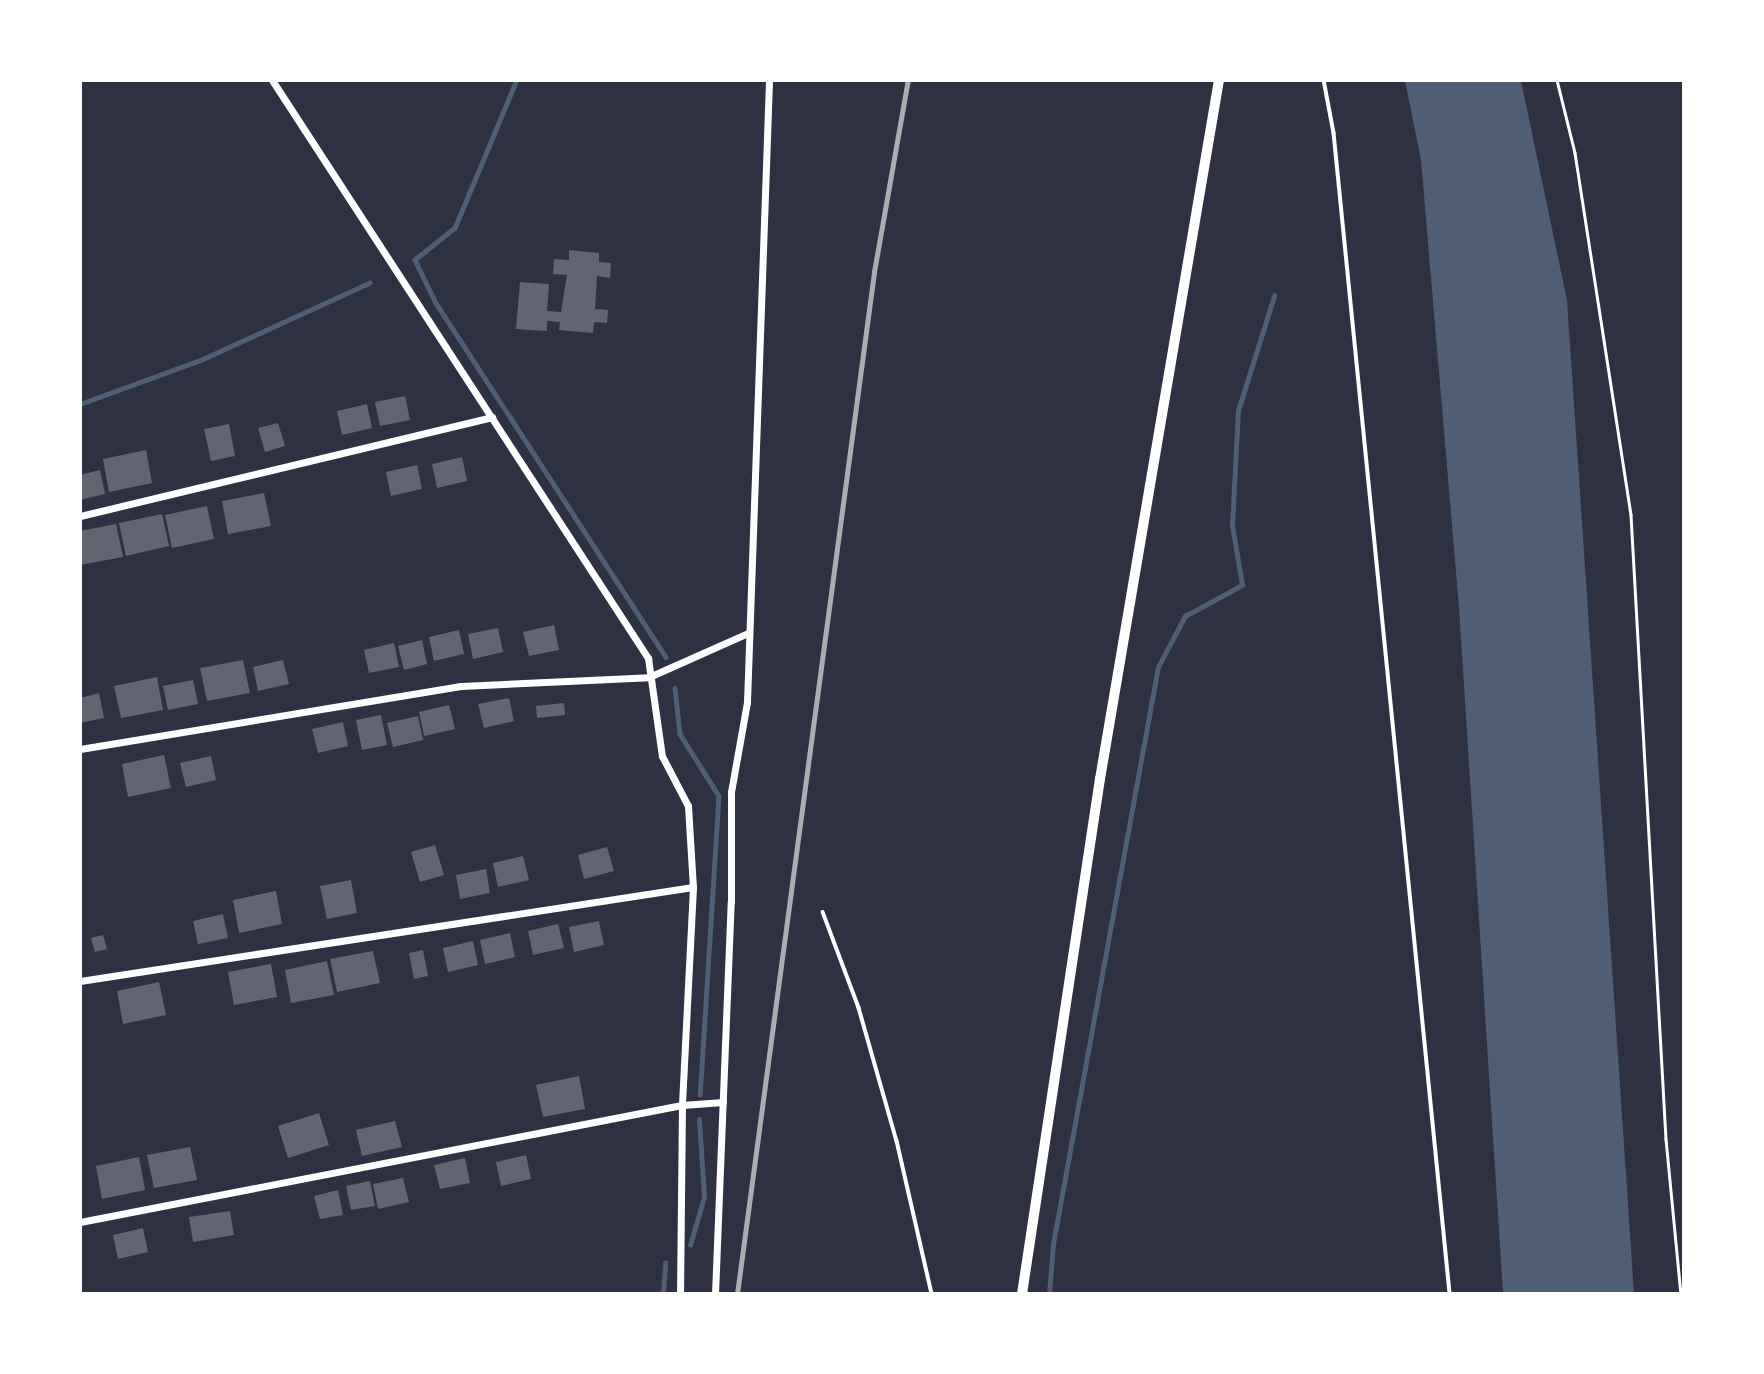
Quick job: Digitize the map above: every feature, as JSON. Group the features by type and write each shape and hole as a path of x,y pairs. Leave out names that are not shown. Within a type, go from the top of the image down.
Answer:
{"main road":[{"path":"1022,1293 1100,779 1219,80"}],"street":[{"path":"272,80 380,251 492,417 648,658 662,756 688,806 693,887 682,1105 680,1293"},
{"path":"715,1293 731,792 747,702 769,80"},
{"path":"80,516 135,506 409,433 492,417"},
{"path":"80,749 461,686 649,677 748,633"},
{"path":"80,981 693,887"},
{"path":"80,1222 682,1105 723,1102"}],"lane":[{"path":"1324,80 1334,134 1358,364 1450,1293"},
{"path":"823,912 870,1048 932,1293"}],"path":[{"path":"1557,80 1575,153 1630,515 1666,1139 1681,1293"}],"water":[{"path":"1405,81 1521,81 1567,300 1634,1293 1503,1293 1459,608 1421,160"}],"building":[{"path":"569,250 599,253 599,262 611,263 610,278 597,276 595,309 608,310 607,323 594,322 593,333 559,330 560,322 547,321 547,331 516,329 520,282 549,284 547,311 561,312 567,275 553,274 554,259 569,260"},
{"path":"405,396 410,420 380,426 375,402"},
{"path":"367,404 372,428 342,435 337,411"},
{"path":"278,423 285,446 265,452 258,428"},
{"path":"229,424 235,456 211,461 204,429"},
{"path":"146,450 152,483 109,492 103,459"},
{"path":"462,457 467,481 437,488 432,464"},
{"path":"417,465 422,489 391,496 386,472"},
{"path":"100,470 105,494 80,500 80,475"},
{"path":"264,493 271,526 228,534 222,501"},
{"path":"207,506 214,539 172,548 165,515"},
{"path":"162,514 169,546 126,556 119,523"},
{"path":"116,524 123,557 80,565 80,531"},
{"path":"554,625 559,650 529,656 523,632"},
{"path":"498,628 503,652 473,659 468,634"},
{"path":"459,630 464,654 434,661 429,637"},
{"path":"422,640 427,664 404,670 398,646"},
{"path":"394,643 399,667 369,673 364,650"},
{"path":"243,660 250,693 207,701 200,668"},
{"path":"283,660 289,684 258,691 253,667"},
{"path":"157,677 163,710 121,718 114,686"},
{"path":"193,680 198,704 168,710 163,686"},
{"path":"99,693 104,718 80,723 80,698"},
{"path":"509,698 514,721 484,728 478,704"},
{"path":"564,703 565,715 537,718 536,706"},
{"path":"449,705 455,729 424,736 419,712"},
{"path":"381,715 387,745 362,750 356,720"},
{"path":"418,716 423,740 393,747 387,723"},
{"path":"343,722 348,746 318,753 312,729"},
{"path":"164,755 171,788 128,797 122,764"},
{"path":"211,756 216,780 186,787 180,763"},
{"path":"435,845 444,875 420,882 411,852"},
{"path":"607,847 614,871 584,879 578,855"},
{"path":"523,856 529,880 498,887 493,863"},
{"path":"486,869 490,893 460,899 456,875"},
{"path":"351,880 357,913 327,919 320,886"},
{"path":"276,891 282,924 239,933 233,900"},
{"path":"223,914 228,938 198,944 193,921"},
{"path":"599,921 604,945 574,952 569,927"},
{"path":"558,924 564,948 533,955 528,931"},
{"path":"510,933 515,957 485,964 480,940"},
{"path":"103,935 107,949 95,952 91,938"},
{"path":"473,941 478,965 448,972 443,948"},
{"path":"423,950 428,976 414,979 409,953"},
{"path":"373,951 380,983 337,992 330,959"},
{"path":"327,961 334,995 291,1003 285,970"},
{"path":"271,964 277,997 234,1005 228,972"},
{"path":"159,982 166,1015 123,1024 117,991"},
{"path":"579,1076 585,1109 543,1117 536,1085"},
{"path":"319,1113 329,1145 288,1158 278,1126"},
{"path":"395,1121 402,1147 362,1156 356,1130"},
{"path":"190,1147 197,1180 154,1188 147,1155"},
{"path":"526,1155 531,1179 501,1186 496,1162"},
{"path":"139,1157 145,1190 102,1199 96,1166"},
{"path":"465,1158 470,1183 440,1189 434,1165"},
{"path":"403,1178 409,1202 378,1209 373,1184"},
{"path":"370,1181 375,1206 351,1210 346,1186"},
{"path":"338,1190 343,1215 320,1219 314,1196"},
{"path":"230,1211 234,1235 193,1242 189,1217"},
{"path":"143,1228 148,1252 118,1259 113,1235"}],"waterway":[{"path":"517,80 455,228 415,260 436,303 666,657"},
{"path":"80,404 203,359 369,283"},
{"path":"1049,1294 1053,1244 1158,667 1185,616 1242,585 1232,525 1238,411 1274,296"},
{"path":"675,688 680,734 719,796 700,1094"},
{"path":"690,1245 704,1197 699,1119"},
{"path":"663,1294 665,1263"}],"railway":[{"path":"737,1294 874,272 908,80"}]}
